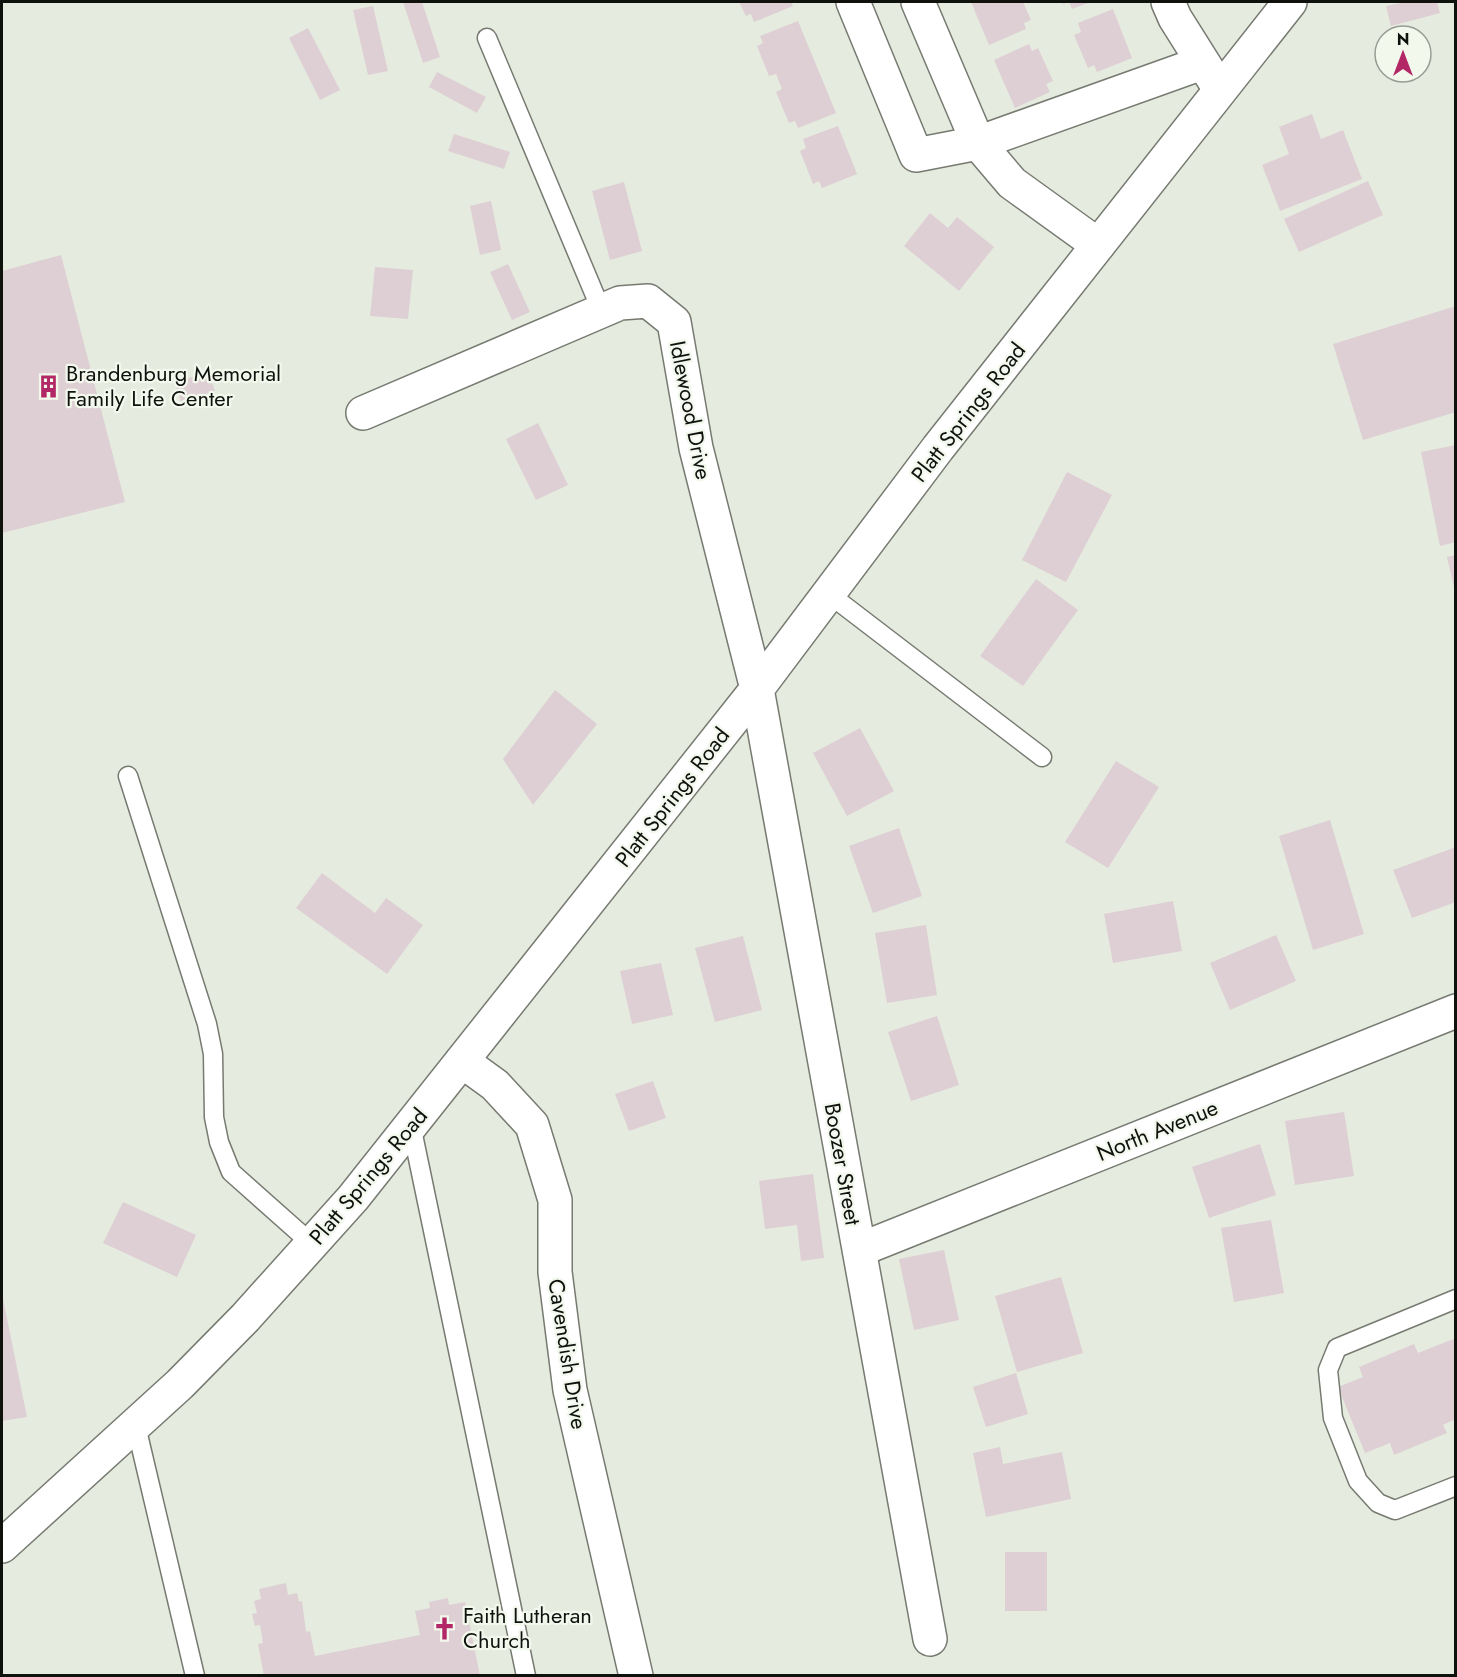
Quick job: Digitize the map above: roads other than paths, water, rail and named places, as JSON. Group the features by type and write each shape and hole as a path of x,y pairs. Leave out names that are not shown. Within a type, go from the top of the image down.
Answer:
{"street":[{"path":"853,2 916,155 978,143 1212,76 1175,18 1168,2"},
{"path":"918,2 978,143 1012,183 1098,245"},
{"name":"Platt Springs Road","path":"2,1546 136,1426 237,1326 353,1198 757,689 938,448 1098,245 1212,76 1290,2"},
{"name":"Idlewood Drive","path":"363,413 620,303 648,301 674,322 696,448 757,689"},
{"name":"Boozer Street","path":"757,689 930,1639"},
{"name":"North Avenue","path":"859,1250 1455,1011"},
{"name":"Cavendish Drive","path":"462,1061 495,1085 532,1125 555,1200 555,1272 570,1390 636,1676"}],"lane":[{"path":"487,38 602,312"},
{"path":"829,594 1042,757"},
{"path":"128,776 207,1024 213,1054 214,1117 219,1142 231,1172 312,1244"},
{"path":"411,1125 526,1676"},
{"path":"1455,1299 1337,1348 1328,1370 1333,1418 1358,1481 1378,1503 1395,1510 1455,1486"},
{"path":"136,1426 195,1676"}],"place":[{"name":"Brandenburg Memorial Family Life Center","path":"48,386"},
{"name":"Faith Lutheran Church","path":"445,1628"}]}
